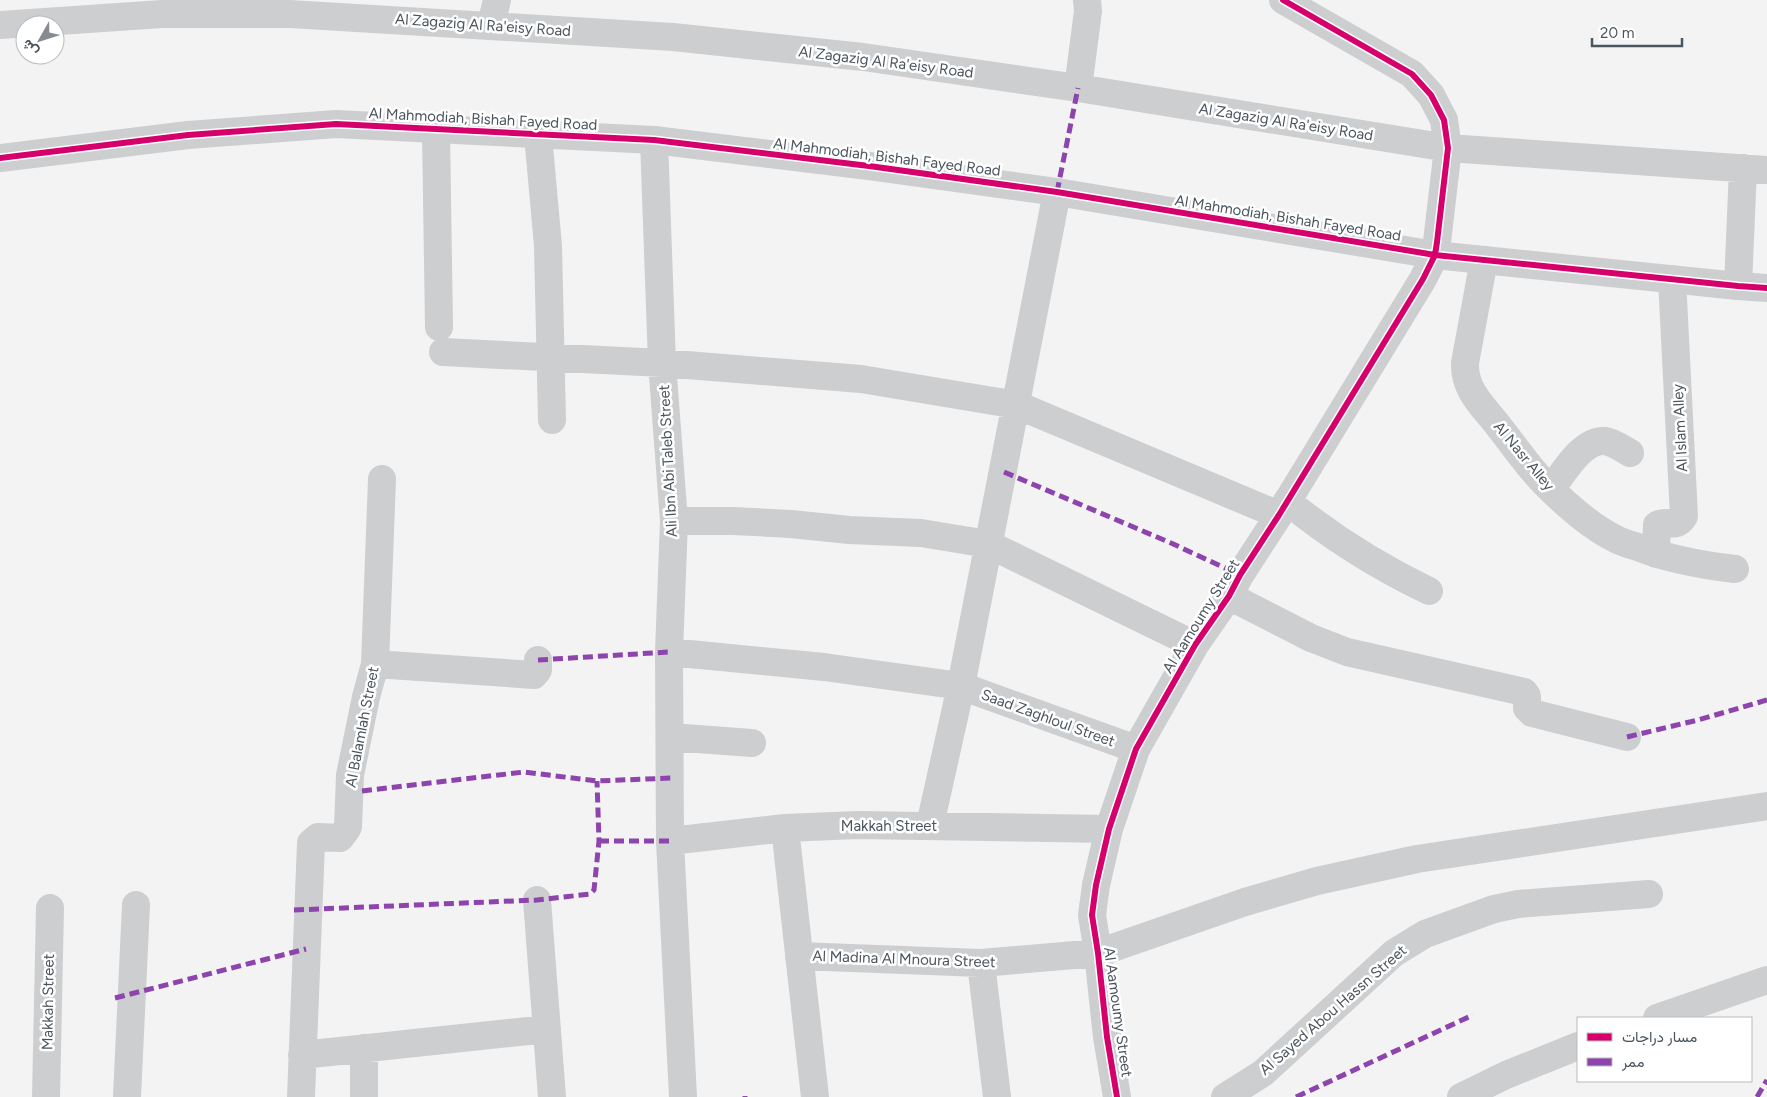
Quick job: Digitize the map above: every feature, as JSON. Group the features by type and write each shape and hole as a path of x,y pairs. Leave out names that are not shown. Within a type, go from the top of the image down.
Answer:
{"street":[{"path":"1078,88 1088,0"},
{"name":"Al Aamoumy Street","path":"1117,1097 1107,1036 1092,915 1096,885 1109,829 1136,749 1196,645 1229,596 1240,575 1423,279 1436,248 1447,158 1444,120 1431,95 1412,74 1283,0"},
{"name":"Al Zagazig Al Ra'eisy Road","path":"0,25 162,14 494,13 673,37 863,57 1078,88 1447,158 1755,169"},
{"name":"Al Mahmodiah, Bishah Fayed Road","path":"0,158 188,135 336,124 654,140 868,166 1057,192 1436,248 1484,260 1754,287"},
{"path":"436,130 441,340 552,358 662,363 861,379 1017,405 1283,508 1392,573 1429,591"},
{"path":"538,135 548,246 552,420"},
{"name":"Ali Ibn Abi Taleb Street","path":"654,140 662,363 674,521 669,652 670,841 683,1097"},
{"path":"1754,287 1740,204 1755,169"},
{"path":"930,826 961,686 1057,192"},
{"name":"Al Nasr Alley","path":"1484,260 1465,363 1465,374 1476,398 1524,460 1551,489 1581,515 1614,538 1656,554 1708,566 1735,569"},
{"name":"Al Islam Alley","path":"1656,554 1657,525 1661,523 1677,523 1684,516 1672,279"},
{"path":"1551,489 1586,446 1606,441 1630,452"},
{"name":"Al Balamlah Street","path":"301,1097 311,844 318,837 340,838 348,827 350,774 375,664 382,479"},
{"path":"674,521 733,521 849,530 921,533 988,544 1196,645"},
{"path":"1229,596 1311,638 1347,652 1524,692 1528,696 1527,708 1532,713 1627,737"},
{"name":"Saad Zaghloul Street","path":"669,652 824,666 961,686 1136,749"},
{"path":"375,664 534,675 538,670 538,660"},
{"path":"670,737 752,743"},
{"name":"Al Madina Al Mnoura Street","path":"799,956 981,963 1098,953 1245,902 1317,881 1417,859 1767,806"},
{"name":"Makkah Street","path":"670,841 785,828 858,825 1109,829"},
{"path":"785,828 815,1097"},
{"name":"Al Sayed Abou Hassn Street","path":"1225,1097 1263,1073 1394,953 1424,934 1494,909 1518,904 1649,894"},
{"path":"537,900 552,1097"},
{"path":"128,1097 136,905"},
{"name":"Makkah Street","path":"46,1097 50,908"},
{"path":"981,963 996,1097"},
{"path":"1660,1017 1767,980"},
{"path":"302,1055 547,1029"},
{"path":"1461,1097 1506,1075 1577,1046"},
{"path":"364,1048 364,1097"}],"marked path":[{"path":"1057,192 1078,88"},
{"path":"1004,472 1171,543 1240,575"},
{"path":"538,660 669,652"},
{"path":"1627,737 1698,720 1767,700"},
{"path":"362,791 524,772 597,781 671,778"},
{"path":"294,910 537,900 590,894 594,890 599,841 597,781"},
{"path":"599,841 670,841"},
{"path":"115,998 306,949"},
{"path":"1296,1097 1473,1015"},
{"path":"1757,1097 1767,1080"}],"cycle path":[{"path":"1117,1097 1107,1037 1092,915 1096,885 1109,829 1136,749 1195,645 1229,596 1240,575 1279,515 1423,279 1435,255 1437,242 1448,148 1444,120 1431,95 1412,74 1283,0"},
{"path":"0,158 188,135 336,124 654,140 869,166 1057,192 1435,255 1767,288"}]}
